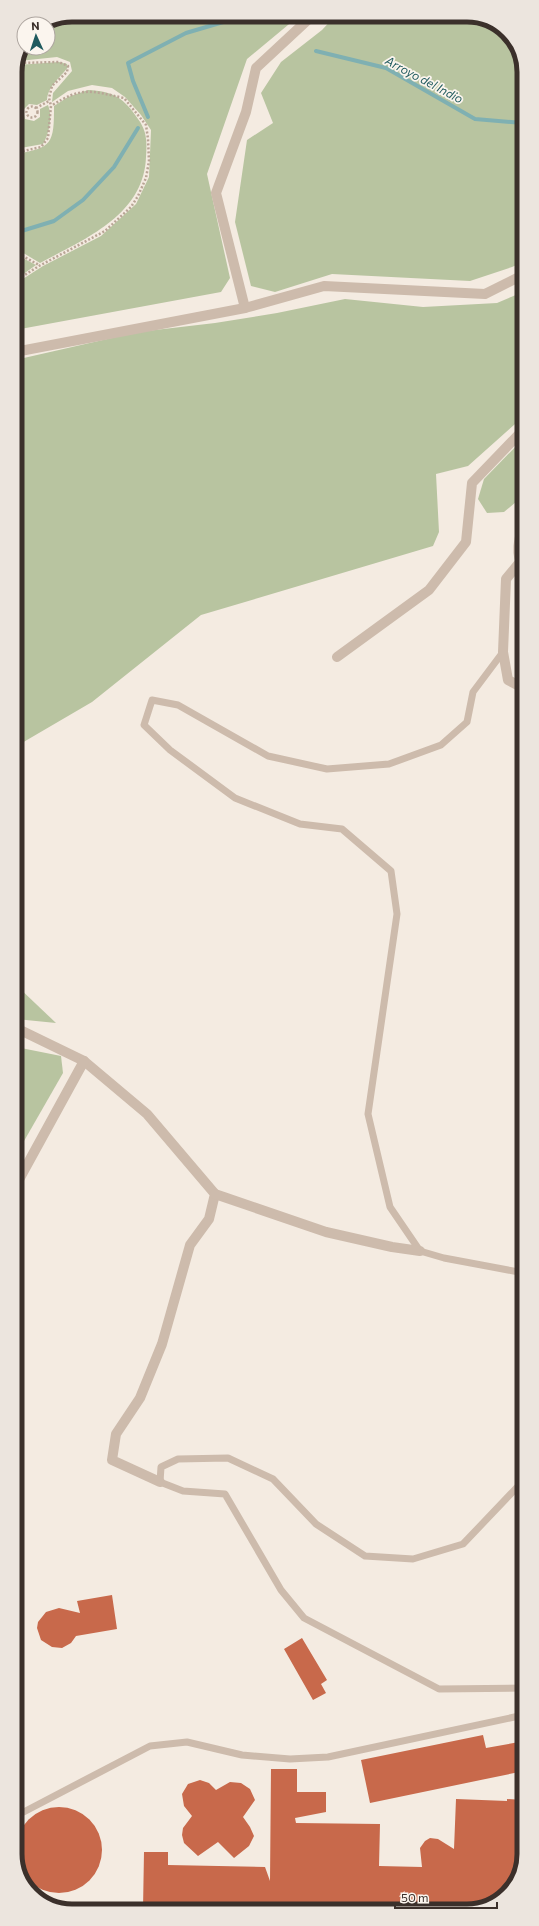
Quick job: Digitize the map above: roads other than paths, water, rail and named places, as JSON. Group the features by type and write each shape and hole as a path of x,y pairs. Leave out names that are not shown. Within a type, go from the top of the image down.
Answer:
{"street":[{"path":"245,308 216,193 246,112 256,68 305,22"},
{"path":"22,351 245,308 324,286 485,294 517,278"},
{"path":"337,658 429,590 466,542 472,483 517,436"},
{"path":"517,569 506,579 503,652 508,680 517,685"},
{"path":"22,1031 84,1061 147,1114 215,1194 326,1232 392,1247 420,1251"},
{"path":"22,1174 84,1061"},
{"path":"160,1482 112,1460 116,1434 140,1398 162,1344 190,1245 209,1219 215,1194"}],"lane":[{"path":"503,652 474,692 467,722 441,745 389,764 327,769 268,756 178,705 152,700 144,725 170,750 235,798 300,824 342,829 391,870 397,914 368,1114 390,1207 420,1251 444,1258 517,1272"},
{"path":"517,1487 463,1544 413,1559 365,1556 316,1524 273,1479 228,1458 178,1459 162,1466 160,1482 183,1491 225,1494 281,1590 304,1618 439,1689 517,1688"},
{"path":"22,1813 150,1746 186,1742 242,1755 290,1759 328,1757 517,1716"}],"waterway":[{"name":"Arroyo del Indio","path":"148,117 133,81 128,63 186,33 223,22"},
{"name":"Arroyo del Indio","path":"316,51 386,68 475,119 517,122"},
{"name":"Arroyo del Indio","path":"22,231 54,221 83,200 114,167 138,128"}]}
